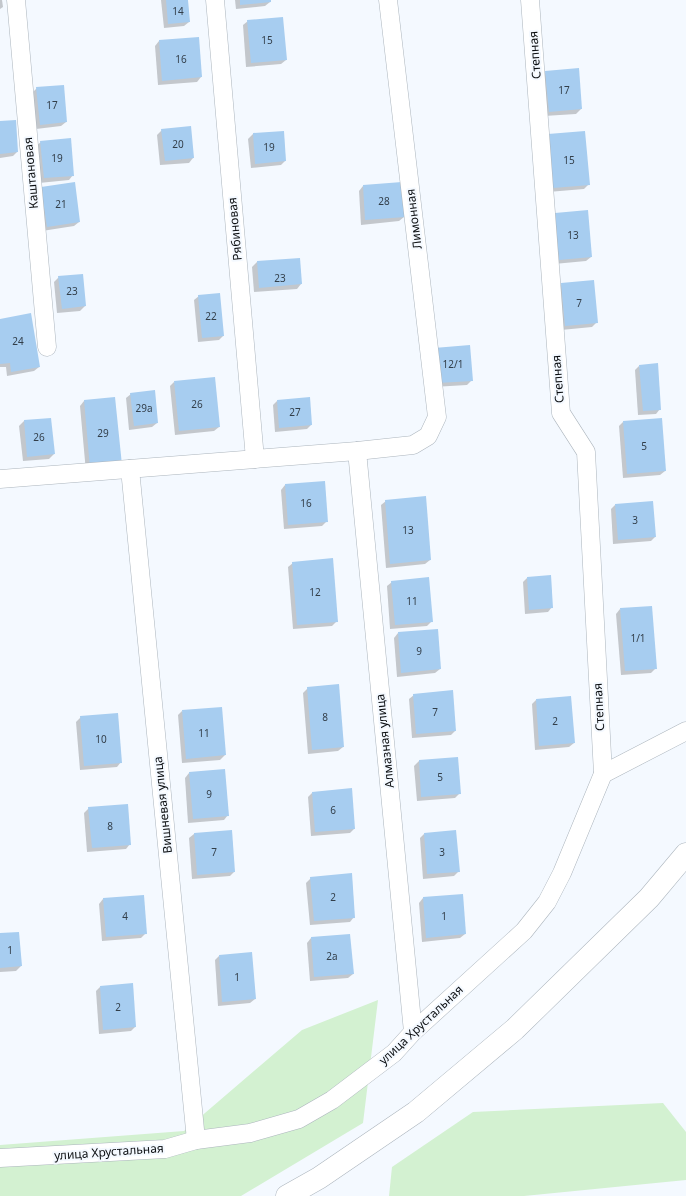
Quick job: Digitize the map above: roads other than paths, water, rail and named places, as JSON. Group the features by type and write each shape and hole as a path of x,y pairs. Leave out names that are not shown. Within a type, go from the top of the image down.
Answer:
{"main road":[{"path":"287,1196 320,1178 416,1112 515,1029 649,898 686,854"}],"street":[{"name":"Каштановая","path":"16,0 47,347"},
{"name":"Рябиновая","path":"215,0 255,459"},
{"name":"Лимонная","path":"357,451 413,445 428,436 437,417 388,0"},
{"name":"Степная","path":"530,0 561,414 586,452 603,774"},
{"path":"0,479 357,451"},
{"name":"Алмазная улица","path":"357,451 414,1032"},
{"name":"Вишневая улица","path":"130,469 196,1140"},
{"path":"603,774 686,731"},
{"name":"улица Хрустальная","path":"0,1158 165,1149 196,1140 250,1133 299,1119 338,1096 394,1053 414,1032 524,931 547,902 562,873 603,774"}]}
